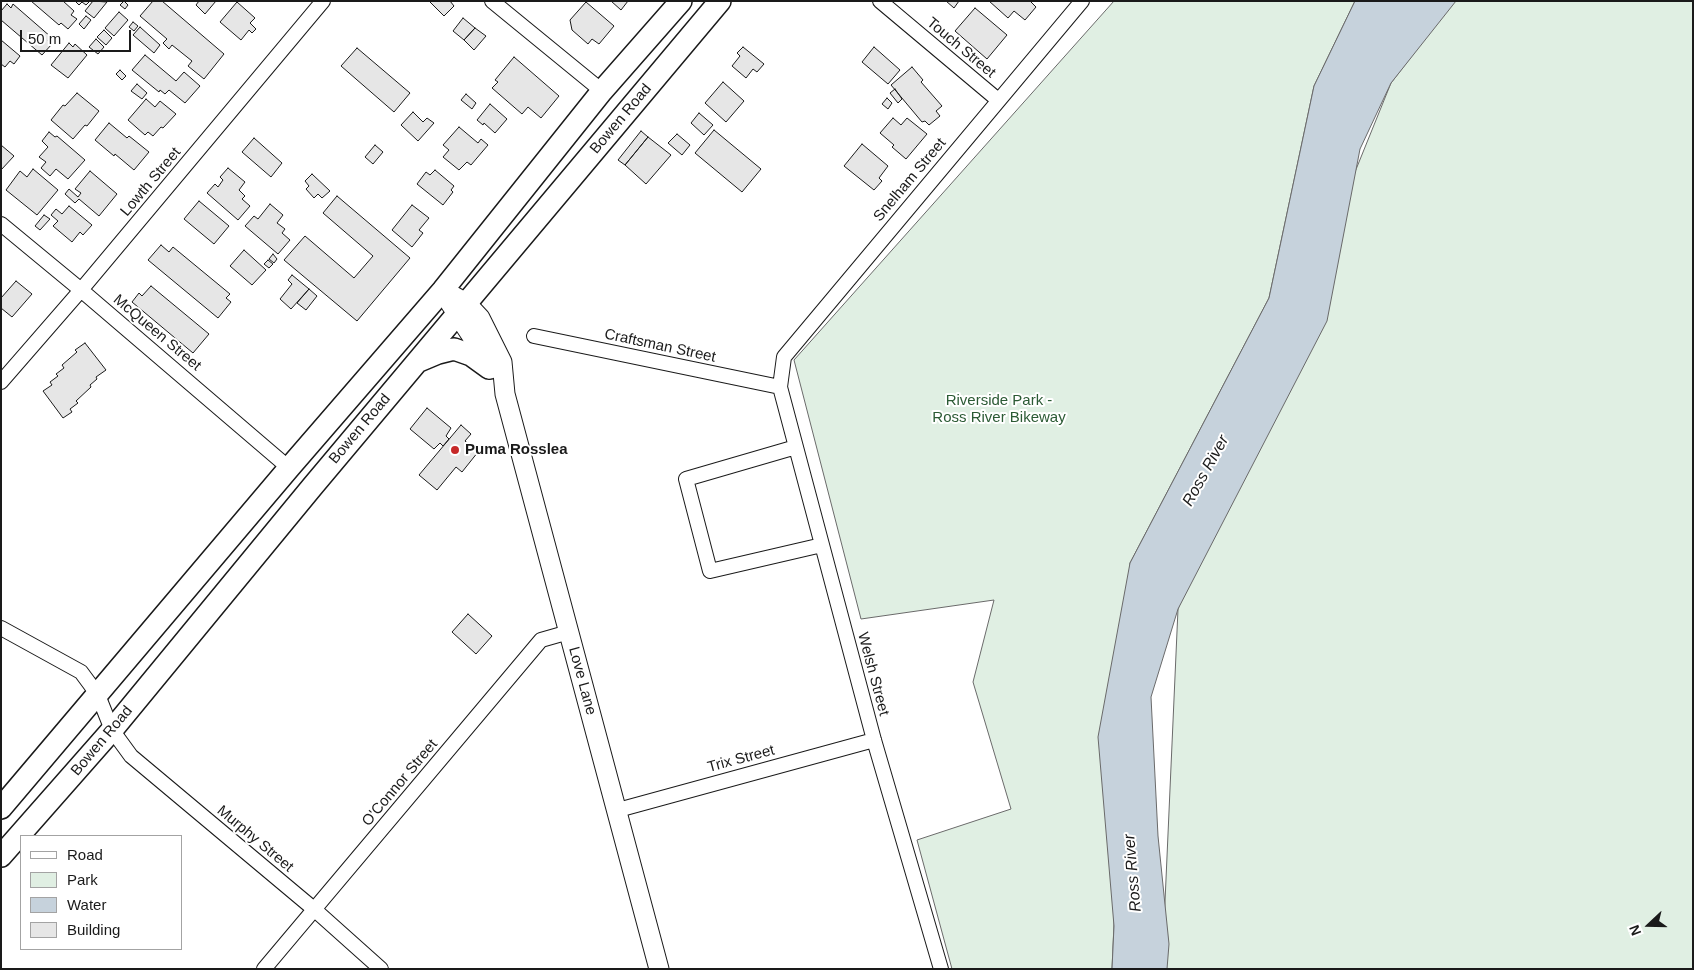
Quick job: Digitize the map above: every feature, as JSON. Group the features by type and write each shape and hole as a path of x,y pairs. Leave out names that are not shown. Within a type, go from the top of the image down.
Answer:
{"main road":[{"name":"Bowen Road","path":"1,808 289,468 443,290 602,91 682,1"},
{"name":"Bowen Road","path":"1,856 112,730 461,309 720,1"},
{"path":"416,363 438,353 454,349 471,355 489,368"}],"street":[{"name":"Lowth Street","path":"1,382 81,290 323,1"},
{"path":"492,1 602,91"},
{"name":"Touch Street","path":"880,1 998,100"},
{"name":"Snelham Street","path":"780,387 784,357 1082,1"},
{"name":"McQueen Street","path":"1,224 289,468"},
{"name":"Love Lane","path":"443,290 461,309 480,318 502,362 505,394 618,810 659,969"},
{"name":"Love Lane","path":"461,309 471,335 505,394"},
{"name":"Craftsman Street","path":"534,336 780,387"},
{"name":"Welsh Street","path":"780,387 874,740 941,969"},
{"path":"796,447 686,479 710,571 822,544"},
{"name":"Murphy Street","path":"1,628 81,672 98,695 112,730 132,756 381,969"},
{"name":"O'Connor Street","path":"264,969 542,640 569,632"},
{"name":"Trix Street","path":"618,810 874,740"}],"green space":[{"name":"Riverside Park - Ross River Bikeway","path":"1114,1 1355,1 1314,86 1269,298 1130,563 1112,969 952,969 917,840 1011,809 973,682 994,600 861,619 794,360"},
{"path":"1454,1 1693,1 1693,969 1162,969 1178,609 1391,83"}],"water":[{"name":"Ross River","path":"1355,1 1456,1 1391,83 1360,149 1327,321 1178,609 1151,697 1158,836 1169,944 1167,969 1112,969 1114,926 1098,737 1130,563 1269,298 1314,86"}],"building":[{"path":"31,1 63,1 74,11 71,15 77,19 68,29 61,23 59,25"},
{"path":"75,1 90,1 86,5 82,2 79,5"},
{"path":"93,1 107,2 94,18 85,11"},
{"path":"124,1 128,5 125,9 120,5"},
{"path":"153,1 162,1 224,54 204,79 188,66 192,61 172,45 169,49 163,43 167,39 140,16"},
{"path":"199,1 216,1 205,14 196,5"},
{"path":"429,1 450,1 454,6 444,16"},
{"path":"611,1 628,1 621,10"},
{"path":"946,1 959,1 954,8"},
{"path":"989,1 1030,1 1036,7 1025,20 1014,11 1008,18"},
{"path":"237,2 255,18 250,23 256,29 252,33 249,30 241,40 220,22"},
{"path":"586,2 614,26 599,44 592,39 588,44 572,30 570,20"},
{"path":"7,4 11,8 13,4 51,37 48,41 52,44 42,55 1,20 1,11"},
{"path":"975,8 1007,35 987,59 955,31"},
{"path":"119,12 128,20 114,36 105,28"},
{"path":"86,16 91,20 84,29 79,24"},
{"path":"463,18 475,28 464,40 453,31"},
{"path":"133,22 138,26 134,31 129,27"},
{"path":"140,27 160,45 154,53 133,35"},
{"path":"475,28 486,36 474,50 464,40"},
{"path":"104,30 112,38 106,45 97,37"},
{"path":"96,39 104,47 98,54 89,47"},
{"path":"1,40 20,56 14,64 10,61 5,67 1,64"},
{"path":"69,43 73,47 75,44 87,55 68,78 51,65"},
{"path":"743,47 764,64 757,72 753,69 746,78 732,66 740,56 737,53"},
{"path":"874,47 900,70 888,84 862,62"},
{"path":"357,48 410,93 394,112 341,66"},
{"path":"145,55 176,81 184,72 200,86 185,103 169,90 165,94 160,90 159,92 132,70"},
{"path":"514,57 559,96 541,118 528,107 522,114 492,88 498,82 495,80"},
{"path":"912,67 923,80 921,82 942,106 936,111 940,116 929,125 925,121 922,122 891,85"},
{"path":"120,70 126,76 122,80 116,74"},
{"path":"723,82 744,101 726,122 705,103"},
{"path":"137,84 147,93 142,99 131,91"},
{"path":"895,89 902,99 898,103 890,93"},
{"path":"77,93 99,111 73,139 51,120 63,105 65,106"},
{"path":"466,94 476,103 472,109 461,100"},
{"path":"887,98 892,103 888,109 882,104"},
{"path":"146,99 155,107 160,101 176,114 153,136 148,132 145,135 128,120"},
{"path":"490,104 507,119 495,133 484,123 483,125 477,120"},
{"path":"413,112 423,122 427,118 434,123 418,141 401,125"},
{"path":"699,113 713,125 704,135 691,123"},
{"path":"893,118 901,125 907,118 927,134 906,159 880,133"},
{"path":"109,123 127,138 129,136 149,152 134,170 95,140"},
{"path":"459,127 478,143 481,139 488,145 471,165 467,162 459,170 443,157 449,150 443,145"},
{"path":"714,130 761,169 742,192 695,153"},
{"path":"641,131 648,137 625,165 618,160"},
{"path":"49,132 55,137 57,136 85,160 68,179 56,169 50,176 41,168 46,162 39,157 48,147 42,141"},
{"path":"677,134 690,145 682,155 668,143"},
{"path":"648,137 671,155 646,184 625,165"},
{"path":"254,138 282,163 271,177 242,152"},
{"path":"862,144 888,166 879,178 882,181 874,190 844,166"},
{"path":"1,145 14,156 1,170"},
{"path":"375,145 383,152 373,164 365,157"},
{"path":"228,168 245,182 239,190 245,196 242,199 250,206 238,220 207,193 215,184 218,187 223,180 220,177"},
{"path":"33,169 58,190 37,215 6,190 20,171 27,177"},
{"path":"435,170 454,186 451,190 453,192 443,205 417,184 426,172 430,175"},
{"path":"90,171 117,194 99,216 79,199 75,203 65,194 69,189 78,197 81,193 75,189"},
{"path":"312,174 330,191 322,198 318,194 314,198 306,189 309,186 305,181"},
{"path":"337,196 410,258 357,321 284,260 305,236 354,278 373,256 323,213"},
{"path":"199,201 229,226 214,244 184,219"},
{"path":"270,204 283,215 277,223 285,229 282,233 290,240 278,254 245,226 254,216 258,219"},
{"path":"412,205 429,218 419,230 423,233 412,247 392,230"},
{"path":"69,206 92,225 83,235 80,232 72,242 53,226 58,221 51,215 56,209 62,214"},
{"path":"44,215 50,219 40,230 35,226"},
{"path":"161,245 169,252 173,247 230,294 226,298 231,302 218,318 148,260"},
{"path":"244,250 266,270 252,285 230,266"},
{"path":"273,254 277,259 274,263 269,259"},
{"path":"268,260 273,264 269,268 264,264"},
{"path":"292,275 309,289 291,309 280,299 292,284 288,280"},
{"path":"16,281 32,294 12,317 1,308 1,298"},
{"path":"151,286 209,334 193,353 132,302 139,293 142,296"},
{"path":"309,289 317,296 306,310 297,303"},
{"path":"85,343 106,370 96,377 97,379 90,385 91,387 76,401 78,403 70,409 72,412 63,418 43,391 52,385 50,382 64,368 62,365 77,352 75,350"},
{"path":"427,408 451,428 446,436 449,439 443,446 440,443 434,449 410,429"},
{"path":"461,425 471,434 465,441 478,452 462,472 456,467 437,490 419,475"},
{"path":"468,614 492,636 476,654 452,632"}],"place":[{"name":"Puma Rosslea","path":"455,450"}]}
